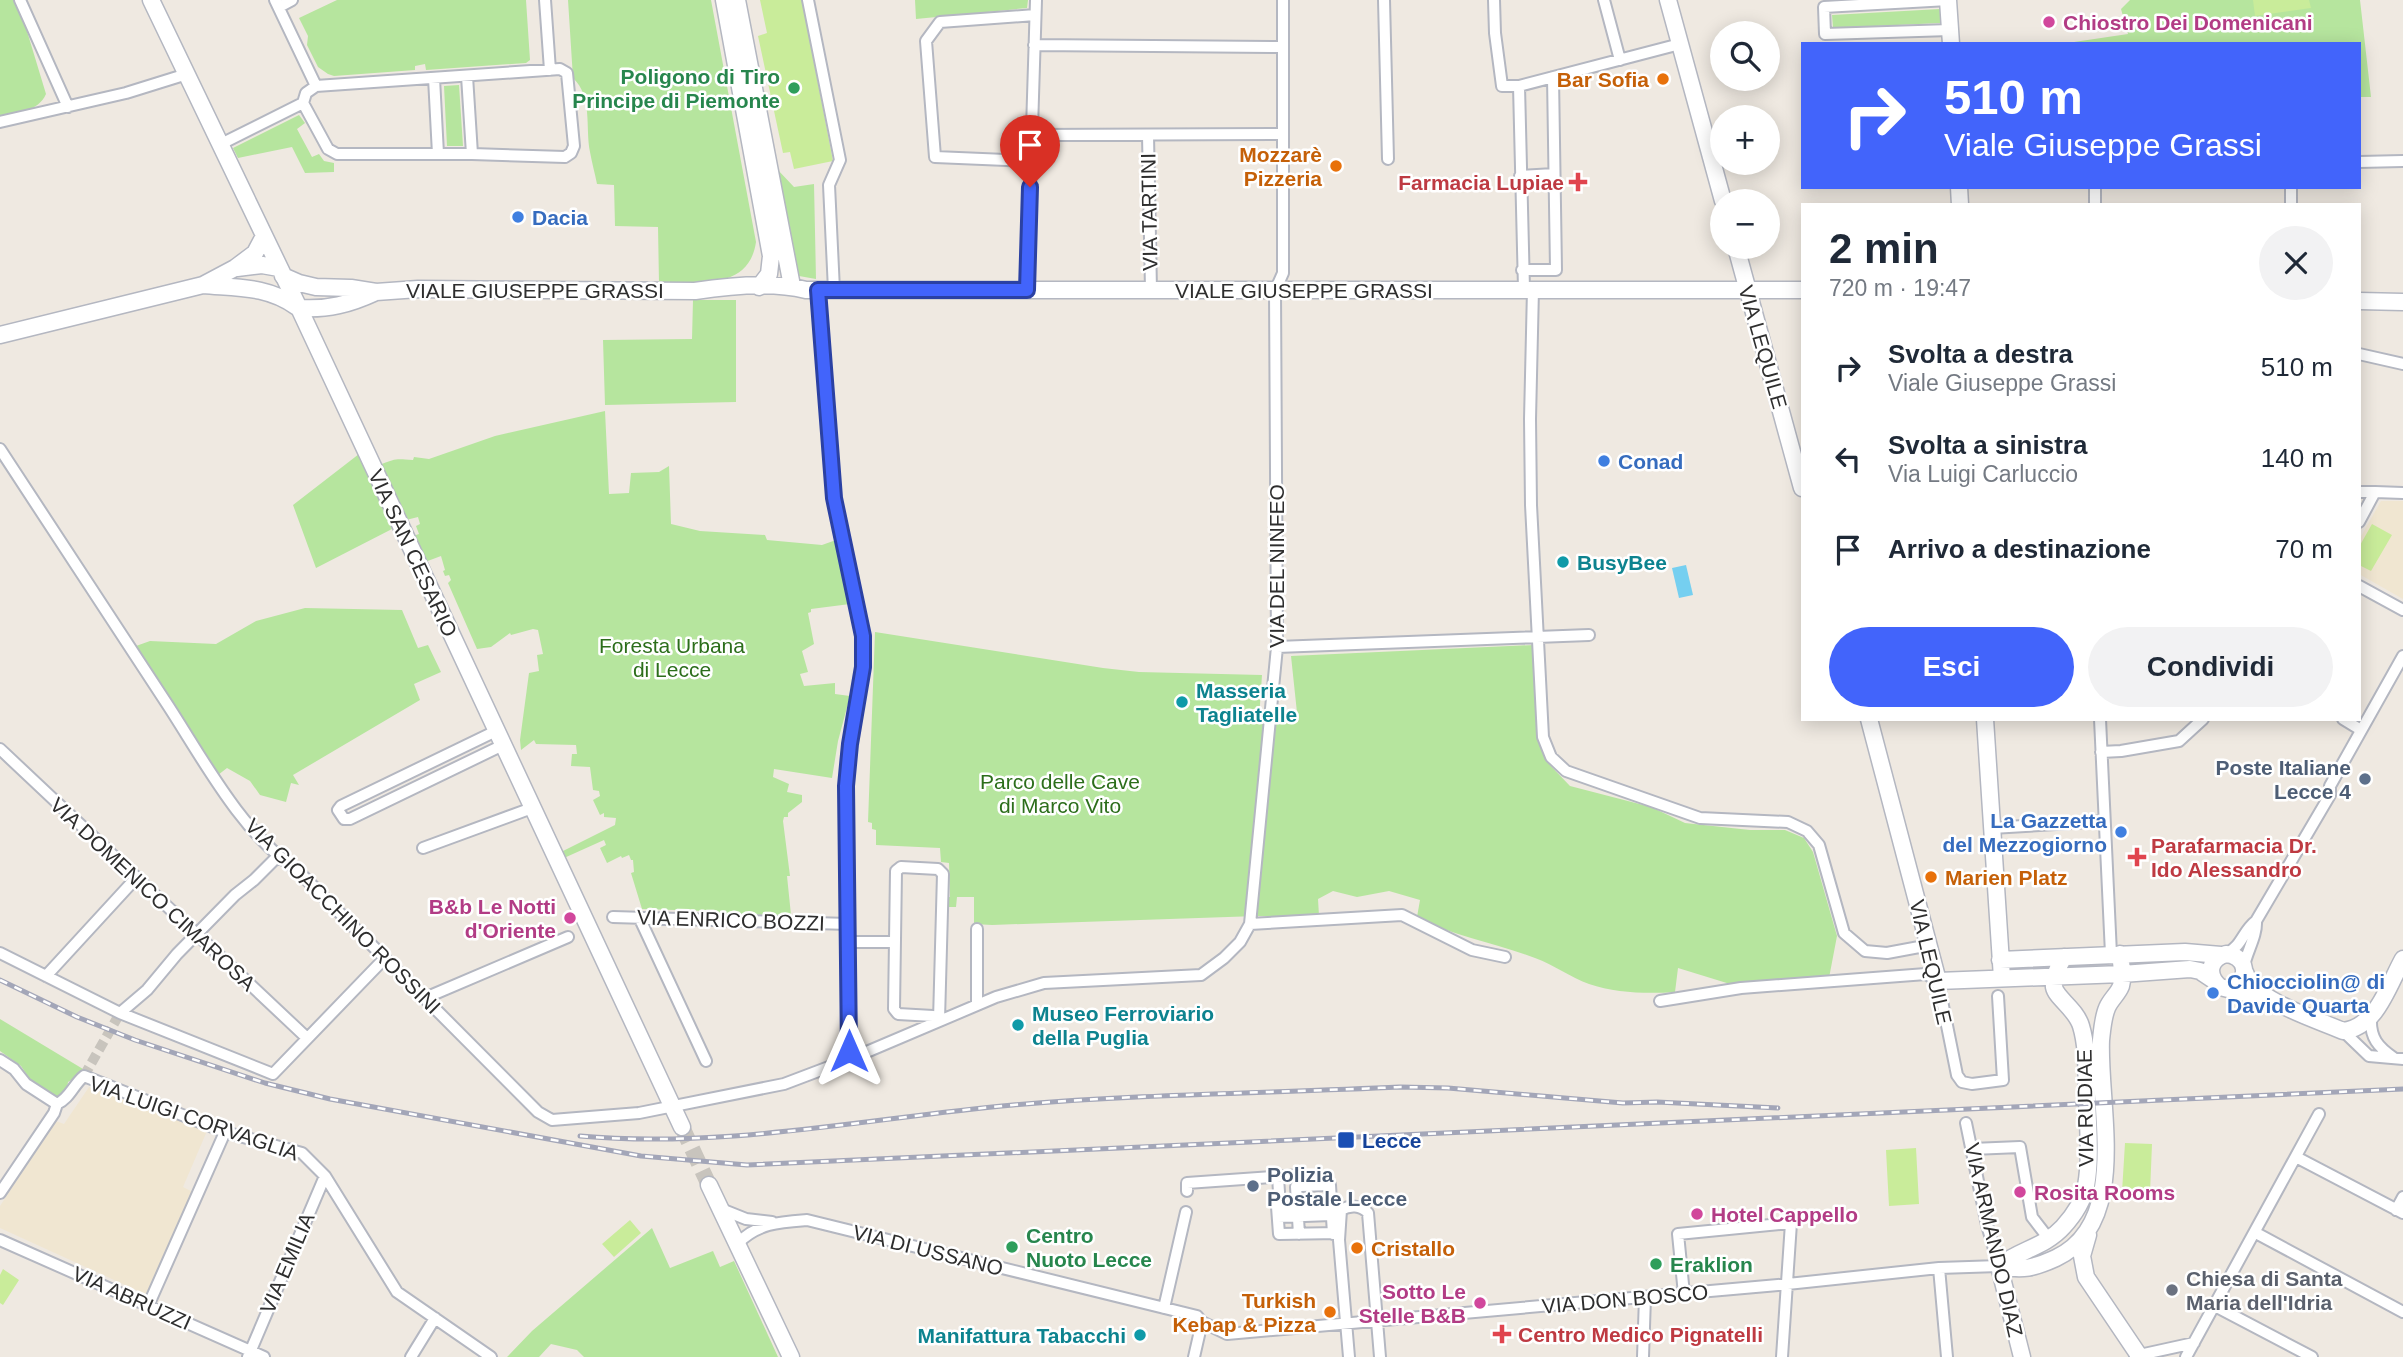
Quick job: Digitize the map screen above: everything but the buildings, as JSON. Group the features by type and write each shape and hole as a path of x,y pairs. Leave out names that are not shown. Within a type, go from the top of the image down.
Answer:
{"main road":[{"name":"VIA SAN CESARIO","path":"151,0 299,308 682,1127"},
{"path":"724,0 771,256 769,274 759,287"},
{"path":"737,0 812,289"},
{"path":"1668,0 1720,189"},
{"path":"1948,0 1950,37"},
{"path":"0,335 203,285 235,268 255,253 264,236"},
{"name":"VIA LEQUILE","path":"1738,259 1801,484"},
{"name":"VIALE GIUSEPPE GRASSI","path":"235,268 262,265 316,288 351,288 376,292 432,289 695,290 716,287 1275,291 1801,290"},
{"path":"250,288 281,272"},
{"path":"203,285 250,288 281,295 299,308 304,296 316,288"},
{"name":"VIALE GIUSEPPE GRASSI","path":"695,290 718,295 797,294 812,289"},
{"name":"VIALE GIUSEPPE GRASSI","path":"299,308 332,308 350,304 376,292"},
{"path":"2361,301 2403,302"},
{"name":"VIA LEQUILE","path":"1870,721 1938,981"},
{"path":"1985,721 2002,978"},
{"path":"2000,960 2189,951 2224,954 2237,957 2252,984 2271,999"},
{"path":"2116,954 2122,974"},
{"path":"2212,979 2211,965 2224,954"},
{"path":"2055,977 2064,957"},
{"path":"1938,981 2190,969 2200,971 2220,986 2271,999 2348,1031 2371,1018 2403,959"},
{"path":"2231,988 2241,982 2245,969"},
{"name":"VIA RUDIAE","path":"2105,1018 2116,1001 2135,983 2166,970"},
{"name":"VIA RUDIAE","path":"2000,1266 2019,1270 2050,1261 2076,1245 2092,1226 2103,1190 2105,1154 2101,1040 2106,1009 2120,988 2122,974"},
{"name":"VIA RUDIAE","path":"2000,1266 2049,1239 2064,1226 2079,1206 2086,1186 2089,1152 2085,1042 2078,1017 2057,993 2054,986 2055,977"},
{"path":"709,1185 791,1357"},
{"path":"2092,1226 2084,1242 2082,1256 2086,1277 2137,1356"},
{"name":"VIA ARMANDO DIAZ","path":"2000,1266 2022,1357"}],"street":[{"path":"20,0 68,107"},
{"path":"292,0 277,3 316,86"},
{"path":"545,0 550,70"},
{"path":"808,0 840,160 829,185 812,289 834,498 863,636 863,667 846,786 849,1051 847,1058 841,1062"},
{"path":"1027,290 1035,0"},
{"name":"VIA DEL NINFEO","path":"1250,924 1277,647 1275,291 1283,274 1283,0"},
{"path":"1384,0 1388,159"},
{"path":"1494,0 1502,86 1519,86 1553,78 1680,44"},
{"path":"1604,0 1620,60"},
{"path":"1948,0 1824,7 1825,34 1950,37"},
{"path":"1031,162 936,157 926,41 940,22 1035,15"},
{"path":"1034,46 1283,47"},
{"path":"221,144 303,103 306,93 316,86 560,69 568,73 574,146 571,153 565,157 332,153 303,103"},
{"path":"0,122 126,93 187,74"},
{"path":"467,76 472,154"},
{"path":"434,78 438,154"},
{"path":"1522,270 1556,270 1553,78"},
{"path":"1519,86 1522,270 1528,289 1530,456 1538,637 1543,737 1551,757 1566,771 1700,818 1787,822 1807,831 1819,845 1844,933 1865,951 1887,953 1930,945"},
{"path":"1032,135 1283,134"},
{"name":"VIA TARTINI","path":"1148,135 1151,290"},
{"path":"2361,162 2403,161"},
{"path":"1520,176 1554,174"},
{"path":"2361,354 2403,364"},
{"name":"VIA GIOACCHINO ROSSINI","path":"0,449 213,775 250,826 277,857 296,869 538,1112 552,1119 639,1113 784,1084 1013,991 1044,983 1200,975 1224,958 1240,942 1250,924"},
{"path":"2361,492 2403,493"},
{"path":"2361,518 2375,492"},
{"path":"2361,587 2403,610"},
{"path":"1277,647 1589,635"},
{"path":"2224,954 2238,947 2248,927 2256,921 2330,794 2330,786 2403,656"},
{"path":"2100,721 2104,821 2116,954"},
{"path":"2101,752 2179,741 2201,721"},
{"path":"2346,721 2361,730"},
{"path":"499,738 350,819 339,815 341,806 499,738"},
{"name":"VIA DOMENICO CIMAROSA","path":"0,749 307,1038"},
{"path":"423,848 532,808"},
{"path":"1992,828 2104,821"},
{"path":"120,1013 147,990 234,895 277,857"},
{"path":"901,867 938,869 943,874 939,1020 933,1016 898,1014 894,1009 896,871 901,867"},
{"path":"46,976 137,877"},
{"path":"1250,924 1402,915 1472,950 1505,957"},
{"name":"VIA ENRICO BOZZI","path":"613,917 849,923"},
{"path":"639,917 706,1061"},
{"path":"2245,969 2247,949 2256,930 2256,921"},
{"path":"977,929 977,1005"},
{"path":"425,999 568,937"},
{"path":"849,942 894,942"},
{"path":"0,953 120,1013 273,1074 384,959"},
{"path":"1660,1001 1741,988 1852,979 1926,974 1938,981"},
{"name":"VIA LEQUILE","path":"1938,981 1957,1074 1962,1082 1972,1084 2003,1080 1998,996"},
{"path":"2371,1018 2373,1039"},
{"path":"2348,1031 2364,1032 2400,1060"},
{"path":"2348,1031 2369,1056 2400,1060"},
{"name":"VIA LUIGI CORVAGLIA","path":"0,1060 14,1069 26,1084 57,1104 63,1101 74,1084 84,1076 225,1132 302,1153 325,1176 397,1292 491,1357"},
{"path":"0,1193 54,1113 57,1104"},
{"path":"2186,1357 2319,1114"},
{"name":"VIA ARMANDO DIAZ","path":"1966,1123 1987,1225 2000,1266"},
{"path":"148,1306 225,1132"},
{"path":"1972,1149 2020,1147 2032,1217 2049,1239"},
{"path":"2296,1157 2399,1212 2403,1197"},
{"path":"1187,1191 1186,1182 1278,1182 1301,1175 1312,1211 1313,1234"},
{"name":"VIA EMILIA","path":"249,1354 325,1176"},
{"path":"1278,1182 1279,1234 1337,1235"},
{"path":"1303,1186 1330,1185 1349,1357"},
{"path":"1299,1234 1298,1211 1303,1186"},
{"path":"1279,1212 1334,1210 1358,1206 1368,1213 1380,1357"},
{"path":"721,1209 746,1219 774,1223"},
{"path":"1164,1308 1186,1212"},
{"name":"VIA DI USSANO","path":"738,1243 750,1231 774,1223 807,1220 1197,1316 1202,1322 1227,1334 1346,1324"},
{"path":"1684,1294 1678,1234 1791,1223 1782,1357"},
{"path":"2256,1233 2403,1312"},
{"name":"VIA ABRUZZI","path":"0,1240 249,1354 264,1357"},
{"name":"VIA DON BOSCO","path":"1346,1324 1786,1285 1939,1268 2000,1266"},
{"path":"1939,1268 1947,1357"},
{"path":"1643,1357 1645,1297"},
{"path":"2215,1306 2312,1357"},
{"path":"411,1357 435,1318"},
{"path":"1194,1357 1202,1322"},
{"path":"2137,1356 2194,1343"}],"shaded area":[{"path":"2381,501 2403,501 2403,599 2361,575 2361,536"},
{"path":"89,1087 207,1131 183,1187 195,1193 147,1295 0,1228 0,1206 56,1121 64,1124"}],"green space":[{"path":"0,0 14,0 23,18 46,94 33,108 0,116"},
{"path":"337,0 526,0 530,60 526,63 426,70 425,64 415,66 415,70 334,76 318,67 307,45 308,36 299,18"},
{"path":"568,0 711,0 756,242 751,258 743,269 732,276 705,283 659,283 658,227 615,226 614,185 597,184 589,142 586,103 573,78"},
{"name":"Poligono di Tiro Principe di Piemonte","path":"760,0 802,0 833,161 794,169 790,152 783,153 758,36 767,33"},
{"path":"915,0 1028,0 1027,8 916,19"},
{"path":"2130,0 2360,0 2371,97 2361,97 2361,42 2074,42 2128,34 2121,9"},
{"path":"2253,0 2309,0 2311,8 2255,16"},
{"path":"1940,9 1940,23 1833,28 1832,15"},
{"path":"459,85 463,146 447,146 444,86"},
{"path":"299,115 305,123 297,129 312,157 319,154 324,161 334,163 334,172 305,173 292,147 238,158 233,148"},
{"path":"777,169 794,187 814,184 816,279 799,276"},
{"path":"693,300 736,300 736,402 605,405 603,340 692,339"},
{"name":"Foresta Urbana di Lecce","path":"605,411 609,494 629,493 631,473 659,472 669,466 671,524 700,531 765,535 767,540 822,545 836,540 850,604 811,609 808,613 814,644 802,651 808,672 800,674 804,686 835,683 835,694 850,696 832,778 774,769 773,777 789,784 787,792 802,795 802,802 788,813 788,817 784,817 783,821 790,876 787,876 791,915 708,914 708,911 642,909 631,873 634,872 633,860 629,855 607,863 600,848 606,845 604,840 564,858 561,852 615,825 616,818 604,817 604,813 600,815 593,800 600,796 599,791 593,790 590,767 571,766 572,754 577,754 576,745 536,744 534,740 521,750 529,673 539,671 537,655 543,654 538,630 510,633 491,647 477,649 448,583 451,580 449,575 445,576 443,571 445,570 441,556 425,562 413,536 419,534 416,526 420,524 418,517 406,520 379,465 396,460 413,460 414,457 429,459 495,436"},
{"path":"359,454 392,529 316,568 293,505"},
{"path":"2372,524 2392,535 2371,571 2361,566 2361,543"},
{"path":"305,608 402,610 418,648 428,645 441,672 414,684 420,700 293,775 299,785 291,783 286,802 260,795 250,781 227,768 218,775 136,646 150,641 216,644 256,621"},
{"name":"Parco delle Cave di Marco Vito","path":"875,632 1139,672 1262,675 1259,719 1298,722 1291,656 1534,645 1538,737 1546,761 1570,786 1651,807 1685,823 1750,830 1785,830 1804,838 1813,852 1837,936 1829,978 1730,984 1678,968 1675,992 1643,993 1610,989 1589,984 1535,958 1431,924 1417,917 1420,900 1389,891 1357,897 1333,891 1318,899 1319,916 974,924 974,897 957,897 956,907 945,907 946,897 950,897 949,863 941,862 940,848 876,845 876,830 872,829 872,823 868,822"},
{"path":"0,1019 83,1069 68,1082 67,1089 59,1097 52,1096 29,1078 21,1066 0,1051"},
{"path":"2125,1143 2152,1144 2150,1193 2122,1192"},
{"path":"1916,1148 1919,1204 1889,1206 1886,1150"},
{"path":"630,1220 641,1233 614,1257 602,1244"},
{"path":"652,1228 670,1268 713,1251 720,1267 734,1261 778,1357 584,1357 577,1350 551,1344 539,1357 507,1357 532,1331"},
{"path":"3,1269 19,1280 3,1305 0,1303 0,1275"}],"water":[{"path":"1686,565 1693,595 1679,598 1672,568"}],"tunnel":[{"path":"84,1076 120,1013"},
{"path":"682,1127 709,1185"}],"railway":[{"path":"0,980 77,1017 135,1040 265,1083 330,1099 641,1156 747,1165 2403,1089"},
{"path":"580,1136 634,1139 743,1135 1061,1101 1400,1087 1448,1088 1623,1103 1778,1108"}],"place":[{"name":"Chiostro Dei Domenicani","path":"2049,22"},
{"name":"Bar Sofia","path":"1663,79"},
{"name":"Poligono di Tiro Principe di Piemonte","path":"794,88"},
{"name":"Mozzarè Pizzeria","path":"1336,166"},
{"name":"Farmacia Lupiae","path":"1578,182"},
{"name":"Dacia","path":"518,217"},
{"name":"Conad","path":"1604,461"},
{"name":"BusyBee","path":"1563,562"},
{"name":"Masseria Tagliatelle","path":"1182,702"},
{"name":"Poste Italiane Lecce 4","path":"2365,779"},
{"name":"La Gazzetta del Mezzogiorno","path":"2121,832"},
{"name":"Parafarmacia Dr. Ido Alessandro","path":"2137,857"},
{"name":"Marien Platz","path":"1931,877"},
{"name":"B&b Le Notti d'Oriente","path":"570,918"},
{"name":"Chiocciolin@ di Davide Quarta","path":"2213,993"},
{"name":"Museo Ferroviario della Puglia","path":"1018,1025"},
{"name":"Lecce","path":"1346,1140"},
{"name":"Polizia Postale Lecce","path":"1253,1186"},
{"name":"Rosita Rooms","path":"2020,1192"},
{"name":"Hotel Cappello","path":"1697,1214"},
{"name":"Centro Nuoto Lecce","path":"1012,1247"},
{"name":"Cristallo","path":"1357,1248"},
{"name":"Eraklion","path":"1656,1264"},
{"name":"Chiesa di Santa Maria dell'Idria","path":"2172,1290"},
{"name":"Sotto Le Stelle B&B","path":"1480,1303"},
{"name":"Turkish Kebap & Pizza","path":"1330,1312"},
{"name":"Centro Medico Pignatelli","path":"1502,1334"},
{"name":"Manifattura Tabacchi","path":"1140,1335"}],"route":[{"path":"849,1051 846,786 863,667 863,636 834,498 818,290 1027,290 1030,187"}]}
